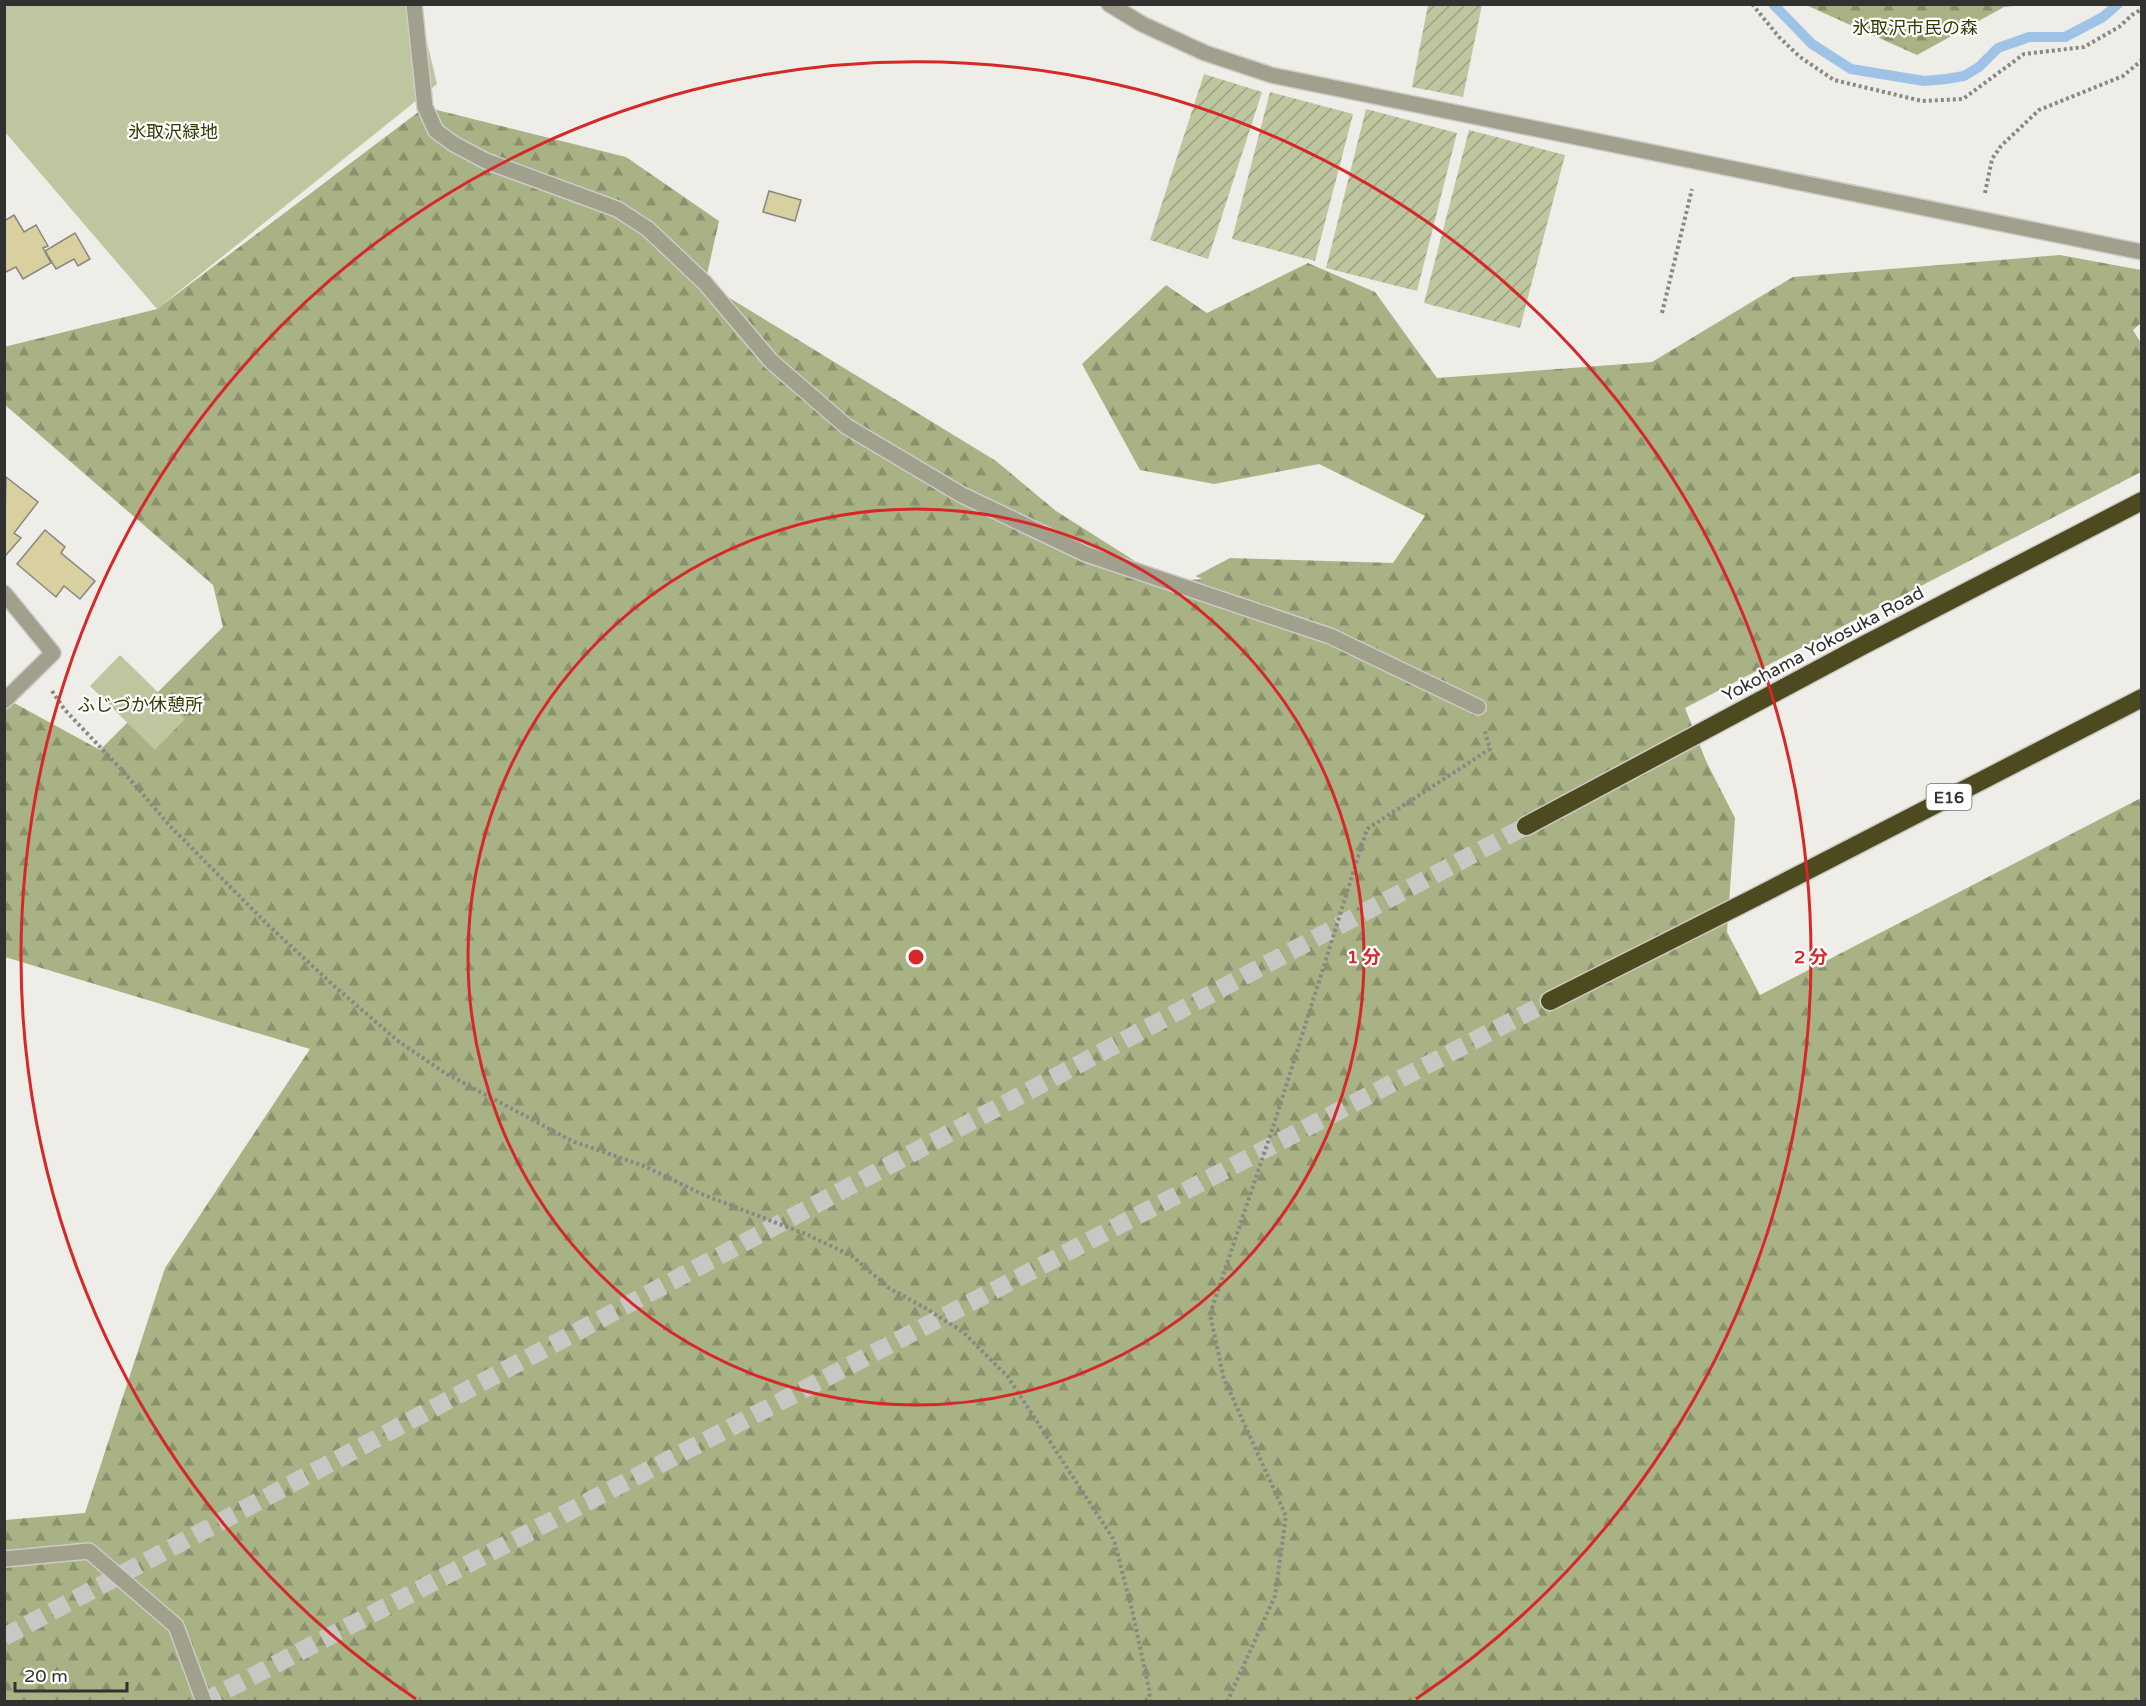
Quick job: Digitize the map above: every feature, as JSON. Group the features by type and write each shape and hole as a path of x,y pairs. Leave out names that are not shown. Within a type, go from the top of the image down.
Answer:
{"highway":[{"name":"Yokohama Yokosuka Road","path":"1526,826 1862,646 2142,501"},
{"name":"E16","path":"1550,1001 2142,698"}],"street":[{"path":"414,4 425,107 436,131 454,144 486,161 617,209 648,229 705,283 771,361 846,426 962,495 1086,554 1330,636 1478,707"},
{"path":"1109,4 1142,24 1204,53 1270,75 2142,252"},
{"path":"4,593 52,653 4,701"},
{"path":"4,1559 89,1551 176,1626 204,1701"}],"path":[{"path":"1752,4 1779,37 1800,57 1833,80 1922,101 1964,99 2024,54 2084,47 2119,27 2142,9"},
{"path":"1980,219 1992,159 2001,146 2039,110 2123,76 2142,60"},
{"path":"1662,314 1699,162"},
{"path":"1227,1701 1275,1596 1287,1516 1224,1379 1210,1314 1274,1124 1367,829 1490,749 1478,707"},
{"path":"64,709 121,769 170,826 267,924 398,1041 445,1073 572,1141 644,1166 704,1195 808,1235 852,1256 889,1288 963,1332 1008,1377 1114,1540 1135,1621 1150,1701"}],"green space":[{"name":"氷取沢緑地","path":"4,5 418,5 437,84 157,309 5,132"},
{"path":"1428,5 1482,5 1463,97 1412,87"},
{"name":"氷取沢市民の森","path":"1806,5 2022,5 2004,7 1917,55"},
{"path":"1204,74 1262,92 1208,259 1150,240"},
{"path":"1270,92 1353,114 1315,261 1232,239"},
{"path":"425,107 626,157 719,221 705,283 996,461 1056,511 1168,582 1202,579 1196,576 1230,558 1393,563 1425,516 1319,464 1214,484 1140,470 1082,364 1166,285 1207,313 1308,263 1375,292 1437,378 1652,362 1793,277 2060,255 2141,270 2141,323 2133,330 2141,343 2141,472 1685,708 1706,761 1735,818 1727,932 1760,995 2141,798 2141,1701 5,1701 5,1520 85,1513 165,1268 310,1049 5,957 5,698 100,750 223,627 213,585 5,405 4,347 157,309"},
{"path":"1366,109 1457,133 1417,291 1326,268"},
{"path":"1469,130 1565,155 1520,328 1424,303"},
{"name":"ふじづか休憩所","path":"120,655 185,719 155,750 90,686"}],"building":[{"path":"769,191 801,200 795,221 763,212"},
{"path":"14,215 24,232 36,225 48,246 43,248 51,263 23,279 16,267 6,272 4,269 4,221"},
{"path":"75,233 90,259 78,266 74,259 56,269 45,251"},
{"path":"6,477 38,502 14,533 21,538 6,555 4,554"},
{"path":"45,530 65,547 61,553 95,581 80,599 64,586 56,597 17,564"}],"waterway":[{"path":"1773,4 1812,44 1851,69 1924,81 1964,76 1979,67 1998,48 2029,37 2065,37 2103,17 2118,4"}],"tunnel":[{"path":"4,1637 1526,826"},
{"path":"203,1702 1550,1001"}]}
